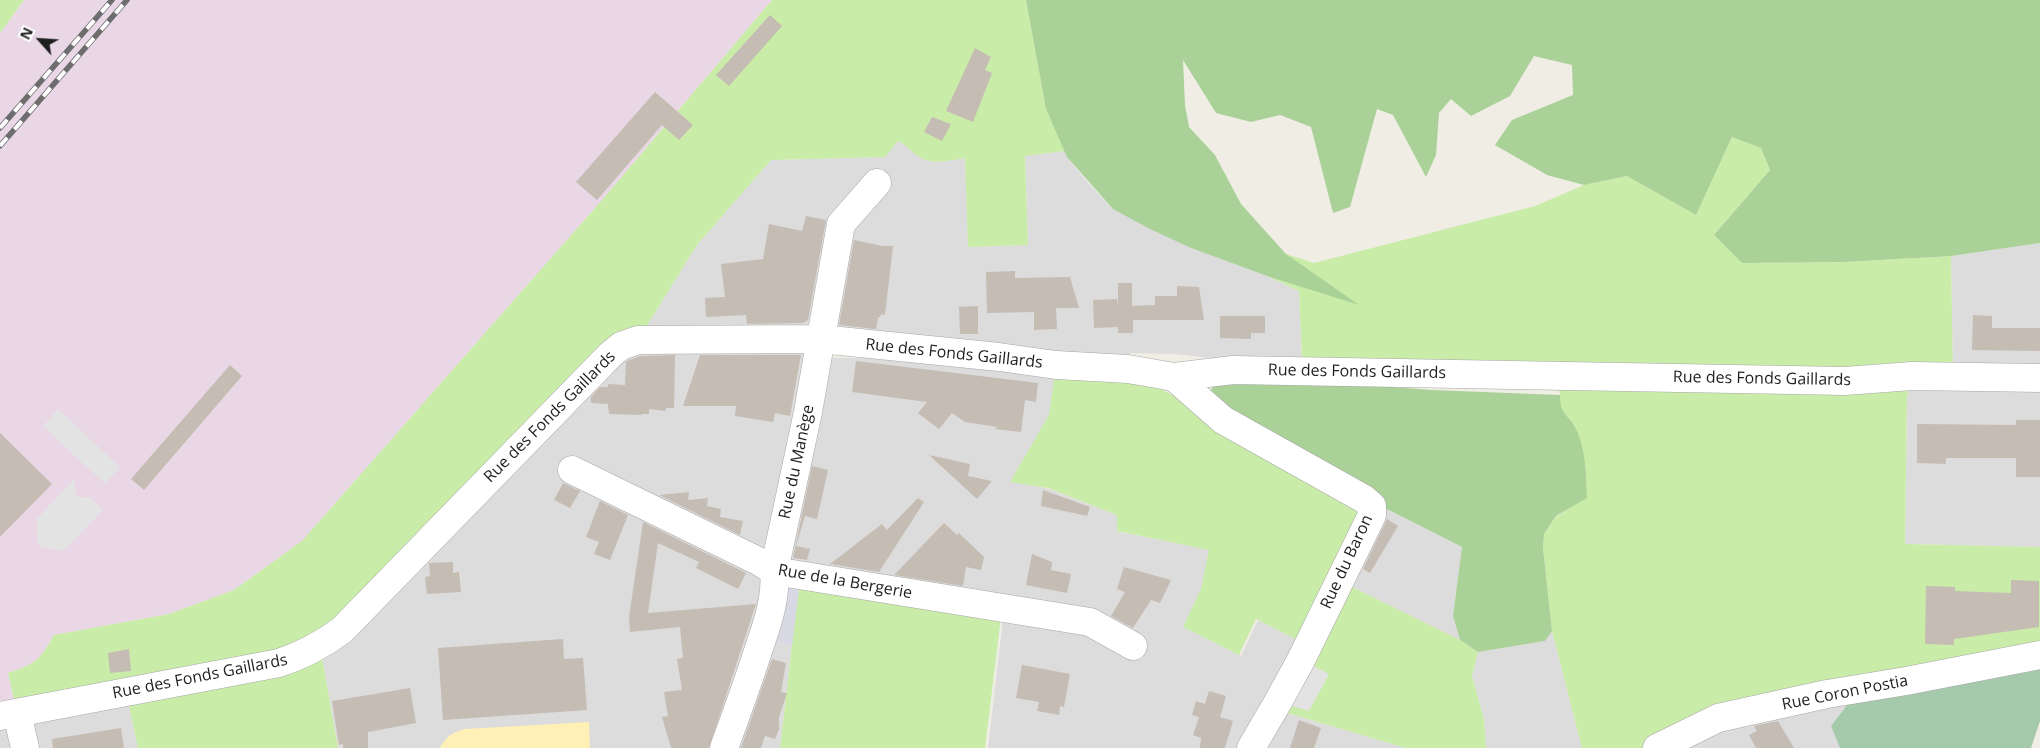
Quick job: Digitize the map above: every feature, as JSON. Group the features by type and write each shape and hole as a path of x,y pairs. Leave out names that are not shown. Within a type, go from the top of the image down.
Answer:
{"street":[{"name":"Rue du Manège","path":"724,748 766,624 775,586 774,572 808,412 841,224 876,184"},
{"name":"Rue des Fonds Gaillards","path":"8,714 279,663 303,655 320,646 342,630 621,346 638,340 820,339 999,357 1056,365 1128,369 1174,377 1233,370 1260,370 1845,381 1912,376 2040,378"},
{"name":"Rue du Baron","path":"1174,377 1223,420 1364,499 1372,506 1372,515 1308,646 1251,748"},
{"name":"Rue de la Bergerie","path":"572,470 760,562 774,572 1090,622 1133,646"},
{"name":"Rue Coron Postia","path":"1657,748 1718,718 1827,694 2040,655"},
{"path":"8,714 25,748"}],"shaded area":[{"path":"24,0 772,0 602,200 302,541 234,590 169,614 54,635 42,656 27,667 8,673 17,713 0,716 0,33"},
{"path":"898,141 905,144 920,158 934,162 965,158 969,247 1028,245 1025,156 1065,151 1067,157 1089,184 1113,209 1191,248 1267,276 1299,291 1302,359 1235,361 1176,354 1130,353 1128,369 1051,416 1013,482 1050,489 1119,516 1119,532 1212,550 1203,590 1186,628 1241,656 1258,620 1310,646 1277,710 1406,748 988,748 1004,610 781,566 823,358 999,358 820,339 760,562 765,639 792,646 780,748 338,748 320,646 638,340 697,245 771,160 885,157"},
{"path":"2040,243 2040,547 1905,544 1907,396 1912,376 1953,376 1951,256"},
{"path":"58,409 120,467 105,484 43,426"},
{"path":"74,479 76,497 90,497 103,510 63,551 41,547 37,541 37,519"},
{"path":"1372,506 1389,510 1462,547 1453,616 1460,640 1340,581"},
{"path":"800,581 792,646 765,639 785,585"},
{"path":"1552,631 1582,748 1486,748 1484,719 1472,676 1478,652 1545,641"},
{"path":"1301,660 1329,674 1309,711 1278,702"},
{"path":"126,692 138,748 0,748 0,716"},
{"path":"1851,700 1831,726 1840,748 1657,748 1665,743"}],"green space":[{"path":"0,0 24,0 0,33"},
{"path":"772,0 1026,0 1046,109 1065,151 1025,156 1028,245 968,247 965,158 943,161 926,160 898,141 885,157 771,160 697,245 638,340 320,646 338,748 138,748 126,692 17,713 8,673 25,667 36,660 54,635 169,614 234,590 302,541 602,200"},
{"path":"1026,0 2040,0 2040,243 1951,256 1843,262 1742,263 1714,235 1770,170 1761,148 1732,137 1696,215 1627,176 1584,185 1547,175 1495,145 1512,120 1573,95 1572,65 1534,56 1510,96 1471,116 1451,99 1439,113 1436,155 1426,177 1393,115 1377,109 1350,207 1333,213 1311,127 1280,115 1251,122 1216,113 1183,60 1185,105 1189,127 1215,155 1241,204 1286,254 1359,305 1267,276 1191,248 1113,209 1067,157 1046,109"},
{"path":"1732,137 1761,148 1770,170 1714,235 1742,263 1843,262 1951,256 1953,376 1912,376 1907,396 1905,544 2040,547 2040,655 1906,681 1657,748 1582,748 1552,631 1543,548 1544,534 1556,517 1587,497 1585,465 1576,429 1560,408 1560,395 1556,376 1302,359 1299,291 1267,276 1284,274 1286,254 1314,263 1535,206 1584,185 1627,176 1696,215"},
{"path":"1056,365 1128,378 1163,390 1364,499 1340,581 1460,640 1478,652 1472,676 1484,719 1486,748 1406,748 1274,709 1307,645 1256,619 1239,655 1183,627 1201,589 1209,550 1117,531 1117,515 1048,488 1010,482 1049,415"},
{"path":"1301,380 1432,390 1560,395 1561,407 1576,429 1582,445 1587,498 1556,516 1544,534 1543,548 1552,631 1545,641 1478,652 1460,640 1453,616 1462,547 1389,510 1372,506 1214,399 1211,390 1216,381"},
{"path":"800,575 1002,609 985,748 780,748"},
{"path":"2040,655 2040,721 2031,748 1840,748 1831,726 1851,700"}],"sand":[{"path":"589,722 590,748 440,748 450,736 465,729"}],"building":[{"path":"770,15 782,26 729,86 716,75"},
{"path":"975,48 991,57 985,70 992,73 973,122 946,111"},
{"path":"655,92 693,125 679,140 662,125 597,200 576,182"},
{"path":"932,117 951,124 942,141 924,132"},
{"path":"806,216 826,220 808,320 803,323 747,324 746,315 706,317 705,298 725,297 721,264 763,259 769,224 802,231"},
{"path":"854,240 883,246 893,246 885,315 881,314 878,317 876,329 839,325"},
{"path":"1015,271 1015,278 1070,277 1079,308 1056,308 1057,329 1034,330 1034,312 987,313 986,272"},
{"path":"1118,283 1132,283 1132,306 1155,305 1155,296 1177,296 1177,286 1199,287 1204,320 1133,320 1133,333 1118,333 1118,327 1094,328 1093,300 1117,299 1118,307"},
{"path":"978,306 978,334 960,334 959,307"},
{"path":"1973,315 1992,316 1992,328 2040,328 2040,351 1972,350"},
{"path":"1220,316 1265,316 1265,333 1251,333 1251,339 1220,338"},
{"path":"675,355 674,408 666,408 666,411 649,409 649,414 641,415 609,414 608,404 591,403 591,397 600,387 608,387 608,384 625,385 626,362 629,360 641,356"},
{"path":"700,355 801,355 790,416 775,413 773,422 735,416 736,406 683,406"},
{"path":"856,361 1038,383 1036,402 1025,400 1021,432 995,429 997,427 965,422 952,413 939,429 918,413 927,402 852,392"},
{"path":"230,365 242,376 144,490 131,479"},
{"path":"2016,420 2040,420 2040,477 2016,477 2016,458 1946,458 1946,464 1917,463 1917,424 2016,425"},
{"path":"0,433 52,484 0,537"},
{"path":"929,455 970,464 968,476 992,481 977,499"},
{"path":"812,466 828,470 817,519 805,516 796,546 810,549 807,560 793,558"},
{"path":"563,483 580,491 570,508 554,500"},
{"path":"1043,490 1090,507 1087,516 1041,506"},
{"path":"689,492 688,500 708,498 707,506 721,509 720,517 743,521 740,535 659,495"},
{"path":"918,498 924,502 879,572 830,564 882,524 887,530"},
{"path":"600,501 628,515 610,560 594,554 599,542 586,537"},
{"path":"1387,519 1398,526 1370,573 1363,569"},
{"path":"643,522 746,573 738,589 696,568 699,562 658,543 648,613 756,604 709,748 671,748 662,717 668,716 664,692 682,690 677,659 683,658 680,627 630,632 629,617"},
{"path":"944,523 957,535 959,533 984,557 981,570 966,567 963,586 894,575"},
{"path":"1032,554 1052,562 1051,570 1071,574 1067,593 1026,585"},
{"path":"453,562 453,573 459,572 461,592 427,594 425,577 430,576 429,563"},
{"path":"1124,567 1171,580 1160,603 1151,600 1133,628 1111,616 1125,592 1117,589"},
{"path":"2011,580 2039,581 2039,627 1954,639 1954,645 1925,644 1926,586 1955,587 1955,591 2011,593"},
{"path":"563,639 564,659 583,658 587,710 443,720 438,648"},
{"path":"129,649 131,671 110,673 108,653"},
{"path":"772,659 786,663 781,692 787,693 779,717 779,729 775,739 765,736 761,748 741,748"},
{"path":"1022,665 1070,674 1064,707 1060,706 1059,715 1037,711 1039,702 1016,698"},
{"path":"410,688 416,723 368,732 368,748 343,748 343,744 339,745 332,701"},
{"path":"1209,691 1226,696 1220,717 1233,721 1225,748 1200,748 1201,738 1193,735 1199,717 1192,715 1196,701 1205,704"},
{"path":"1299,720 1321,728 1314,748 1290,748"},
{"path":"1778,721 1794,748 1756,748 1749,735 1757,731 1754,726"},
{"path":"121,728 124,748 53,748 52,739"}],"railway":[{"path":"0,128 112,0"},
{"path":"0,146 127,0"}]}
